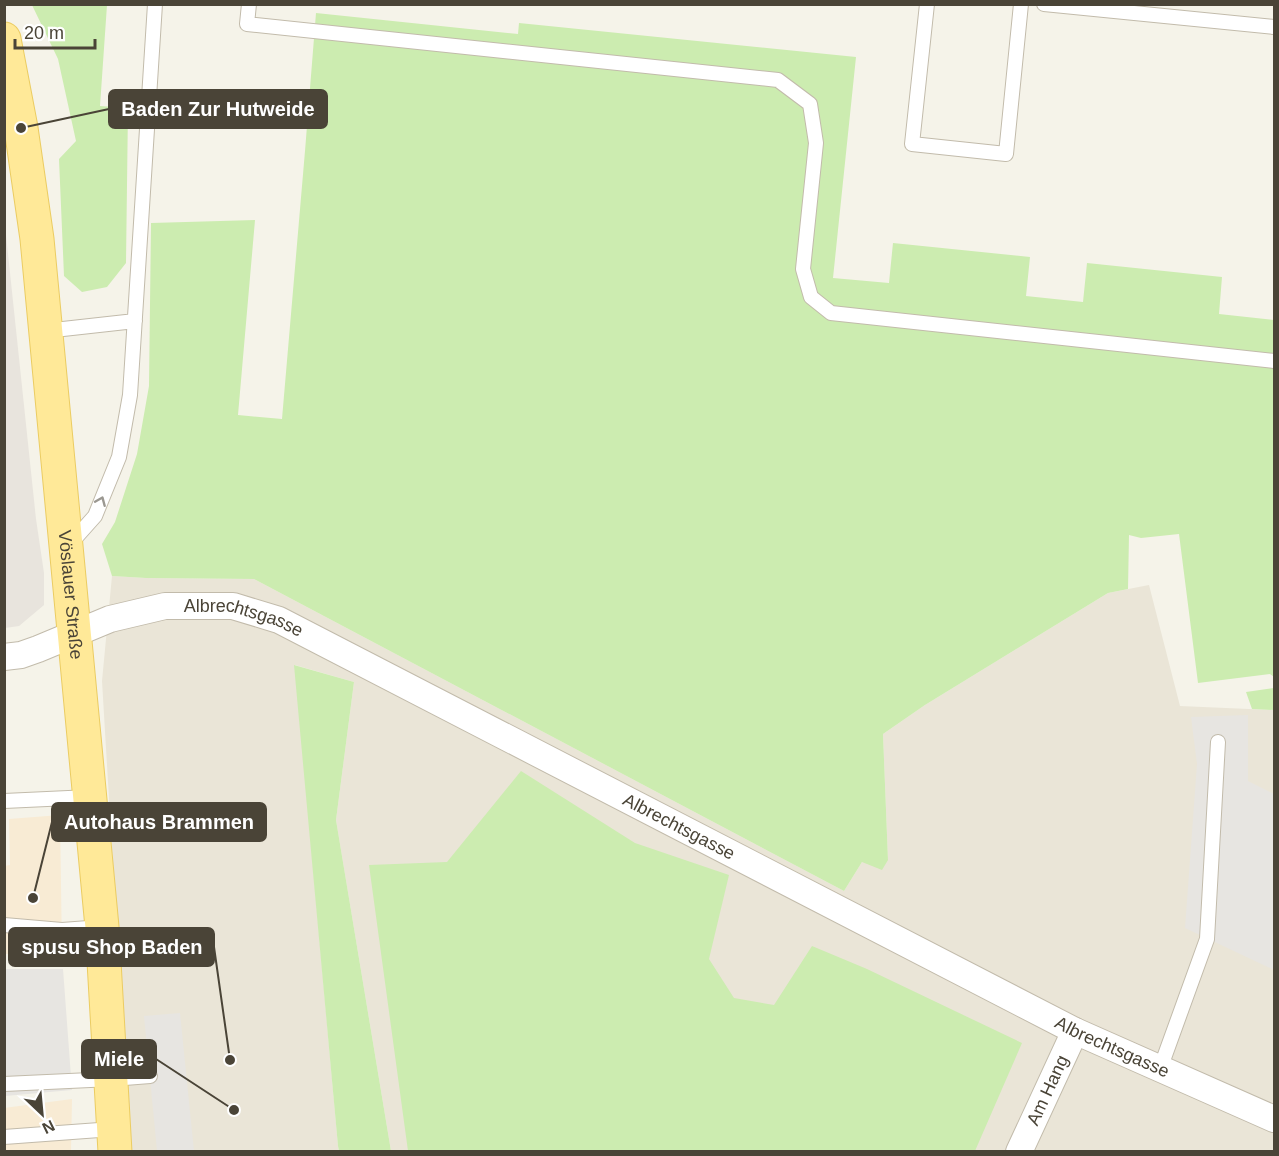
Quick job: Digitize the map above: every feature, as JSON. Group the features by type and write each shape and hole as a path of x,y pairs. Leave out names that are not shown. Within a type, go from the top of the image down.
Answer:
{"main road":[{"name":"Vöslauer Straße","path":"4,39 21,128 37,239 102,927 114,1140"}],"street":[{"name":"Albrechtsgasse","path":"4,657 38,650 110,619 165,606 233,606 279,620 1075,1031 1275,1119"},
{"name":"Am Hang","path":"1019,1152 1075,1031"}],"lane":[{"path":"67,547 94,516 119,457 129,395 135,321 155,4"},
{"path":"249,4 247,24 778,80 810,104 816,143 803,269 811,297 831,313 1275,361"},
{"path":"927,4 912,144 1006,154 1021,4"},
{"path":"1044,4 1085,6 1275,27"},
{"path":"45,331 135,321"},
{"path":"1160,1069 1207,939 1218,742"},
{"path":"4,801 90,797"},
{"path":"4,925 62,930 102,927"},
{"path":"4,1084 150,1076"},
{"path":"4,1137 114,1140"}],"shaded area":[{"path":"4,216 36,519 44,573 44,605 19,626 5,628"},
{"path":"112,576 254,579 844,891 862,862 888,860 883,734 925,705 1108,593 1149,585 1180,706 1274,710 1274,1151 391,1151 336,820 354,682 295,665 339,1151 130,1151 102,681"},
{"path":"1248,715 1248,781 1274,794 1274,970 1185,928 1197,764 1191,717"},
{"path":"60,815 62,954 5,954 4,866 10,865 9,819"},
{"path":"5,969 63,969 72,1090 5,1096"},
{"path":"180,1013 194,1151 157,1151 144,1016"},
{"path":"72,1099 71,1151 5,1151 4,1108"}],"green space":[{"path":"32,5 107,5 100,106 128,108 126,263 107,287 82,292 64,276 59,159 76,141 58,59"},
{"path":"316,13 518,34 519,23 856,57 833,278 889,283 893,243 1030,257 1026,296 1083,302 1087,263 1222,277 1219,314 1274,320 1274,677 1270,674 1198,683 1179,534 1141,538 1129,535 1128,589 1108,593 925,705 883,734 888,860 882,870 862,862 844,891 254,579 112,576 102,544 115,522 137,454 149,386 151,223 255,220 238,415 282,419"},
{"path":"294,665 354,682 336,820 391,1151 339,1151 338,1146"},
{"path":"1274,688 1274,710 1252,709 1246,692"},
{"path":"521,771 635,843 729,875 709,959 734,998 774,1005 812,946 867,969 1022,1043 975,1151 408,1151 369,865 447,862"}],"place":[{"name":"Baden Zur Hutweide","path":"21,128"},
{"name":"Autohaus Brammen","path":"33,898"},
{"name":"spusu Shop Baden","path":"230,1060"},
{"name":"Miele","path":"234,1110"}]}
